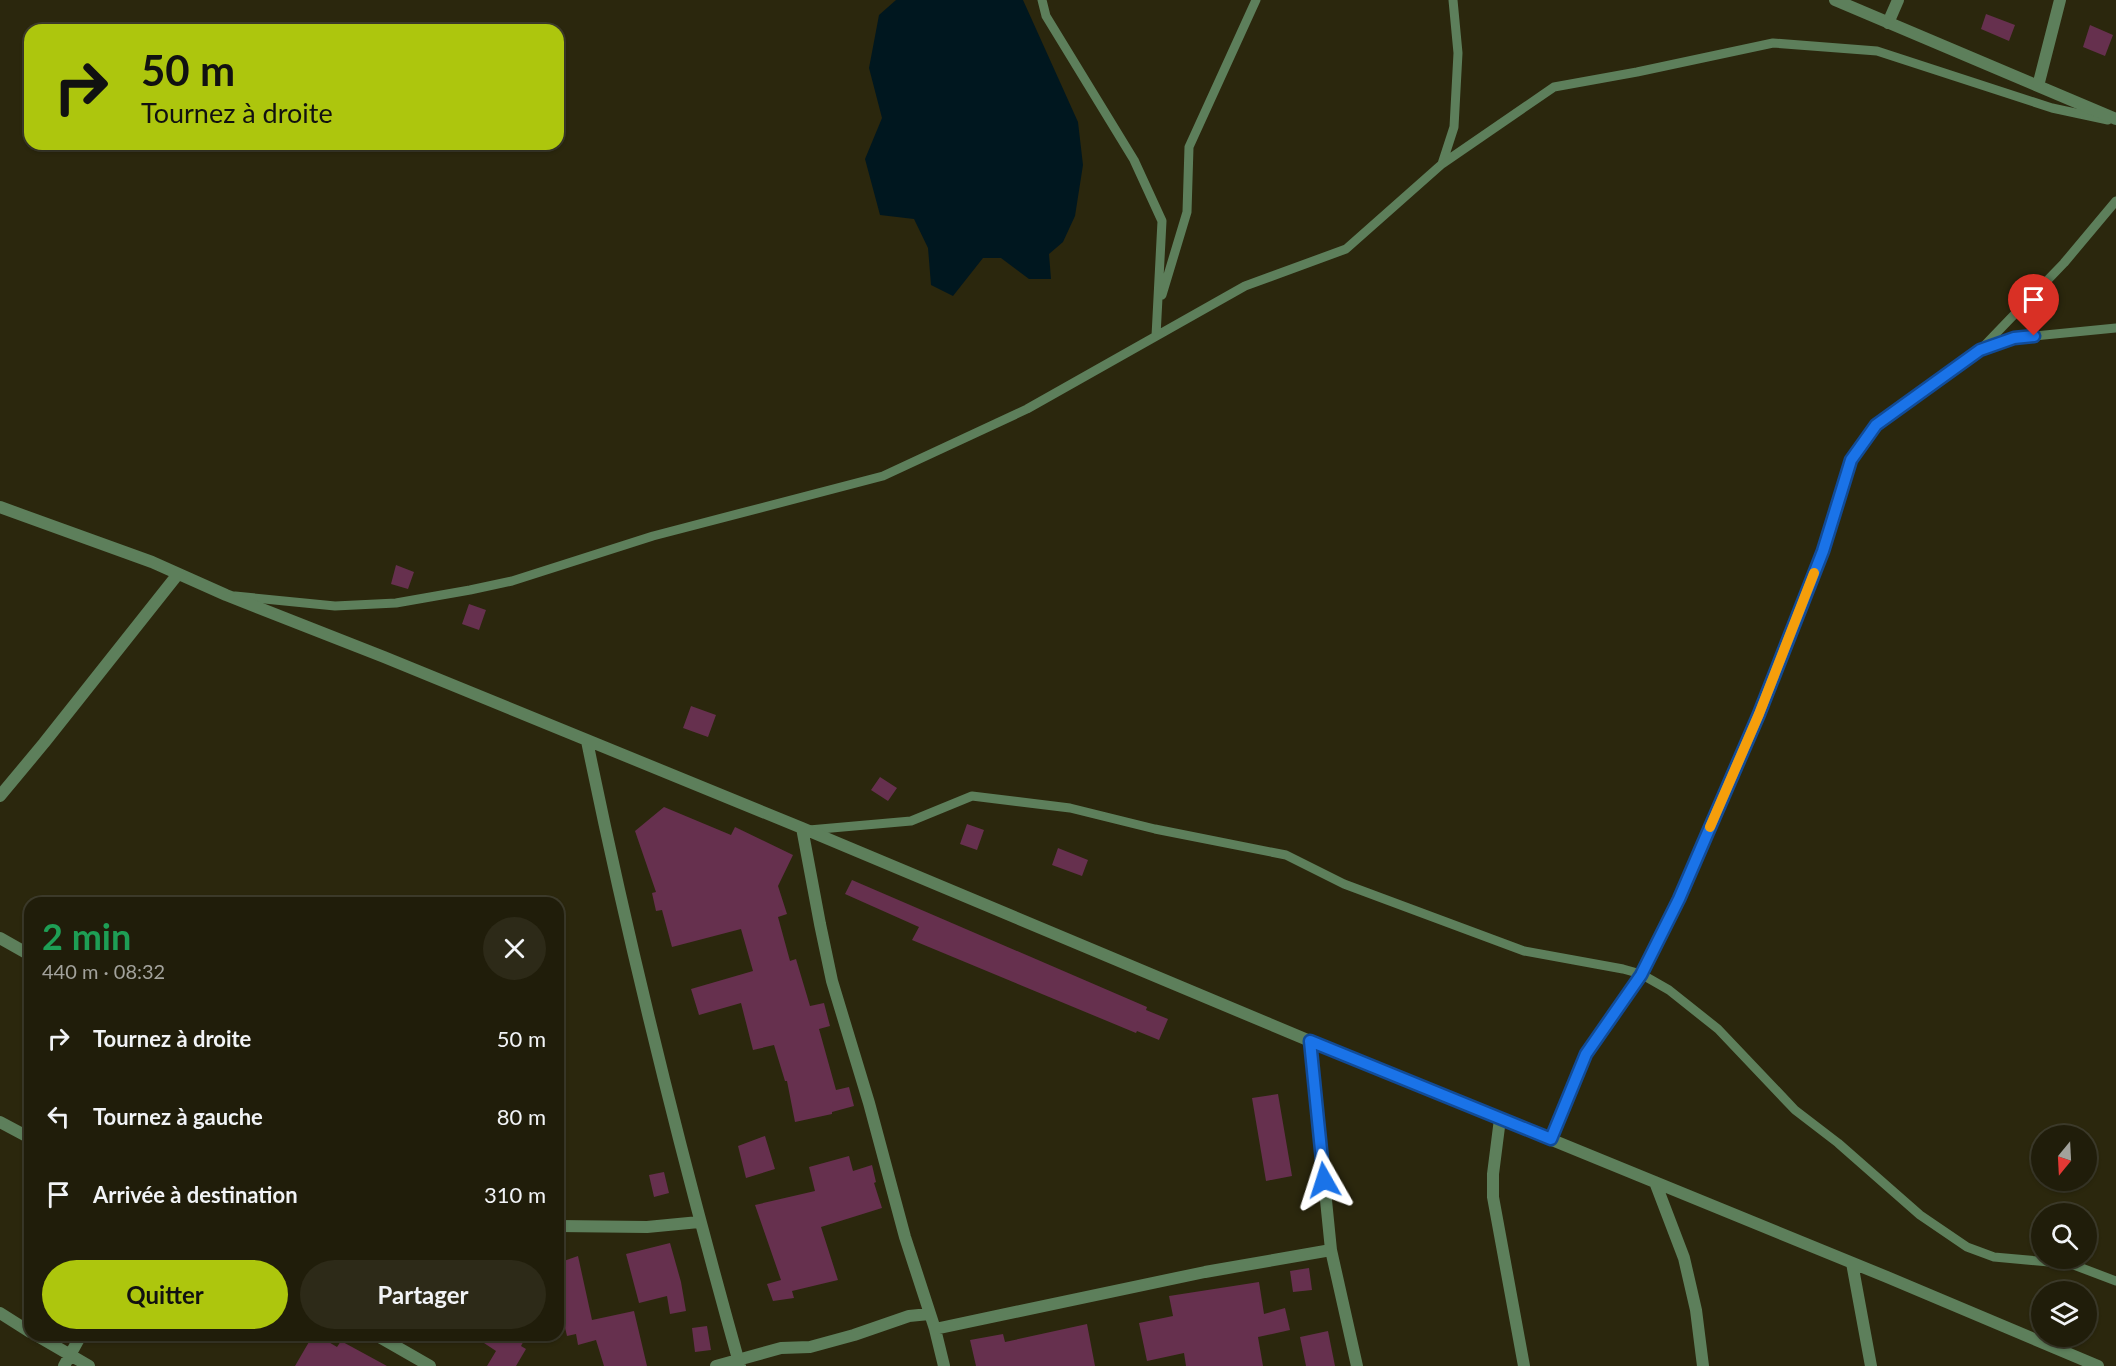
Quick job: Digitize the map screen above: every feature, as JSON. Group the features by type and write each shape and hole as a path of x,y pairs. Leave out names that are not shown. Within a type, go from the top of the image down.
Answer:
{"street":[{"path":"1835,0 2116,120"},
{"path":"1888,22 1898,0"},
{"path":"2038,86 2060,0"},
{"path":"2,512 152,562 226,595 805,829 1310,1041 2098,1366"},
{"path":"0,796 178,574"},
{"path":"587,741 620,900 699,1222 739,1363"},
{"path":"805,829 820,924 832,981 944,1366"},
{"path":"0,938 24,952"},
{"path":"1310,1041 1331,1250 1357,1366"},
{"path":"1500,1119 1493,1174 1493,1197 1524,1366"},
{"path":"0,1122 24,1135"},
{"path":"1655,1182 1684,1258 1696,1310 1703,1366"},
{"path":"564,1226 647,1227 699,1222"},
{"path":"935,1329 1205,1272 1331,1250"},
{"path":"1852,1263 1871,1366"},
{"path":"0,1313 24,1328"},
{"path":"716,1366 739,1363 781,1348 810,1347 909,1316 929,1314"},
{"path":"43,1341 67,1361 89,1366"},
{"path":"67,1361 78,1341"},
{"path":"386,1341 430,1366"}],"lane":[{"path":"1042,0 1046,16 1134,160 1162,221 1156,336"},
{"path":"1157,310 1187,212 1189,147 1256,0"},
{"path":"1442,164 1454,128 1458,53 1454,0"},
{"path":"226,595 335,606 396,603 470,590 512,581 653,536 883,476 1027,409 1245,286 1346,249 1442,164 1554,87 1773,43 1876,51 2052,108 2116,120"},
{"path":"1551,1139 1586,1054 1641,975 1679,899 1759,714 1823,551 1851,460 1876,425 1980,350 2064,263 2116,201"},
{"path":"1980,350 2014,338 2116,328"},
{"path":"805,829 911,820 972,796 1070,808 1155,829 1286,855 1344,884 1524,951 1623,969 1641,975 1669,990 1718,1029 1795,1110 1838,1143 1920,1215 1967,1247 1994,1257 2071,1264 2116,1281"}],"water":[{"path":"896,0 1023,0 1078,122 1083,165 1075,216 1063,242 1049,254 1051,279 1029,279 1001,258 983,258 953,296 931,285 928,248 914,219 880,215 865,159 882,118 869,68 879,15"}],"building":[{"path":"1986,14 2015,25 2009,41 1981,29"},
{"path":"2090,25 2113,35 2105,56 2083,47"},
{"path":"396,565 414,572 408,589 391,584"},
{"path":"469,604 486,610 479,630 462,624"},
{"path":"691,706 716,715 708,737 683,728"},
{"path":"880,777 897,788 888,801 871,790"},
{"path":"664,807 731,835 735,827 793,855 778,886 787,914 778,917 790,961 796,959 810,1006 824,1003 830,1026 819,1029 836,1090 849,1087 854,1106 832,1112 832,1114 795,1122 787,1081 785,1081 774,1045 753,1050 741,1003 699,1015 691,989 753,971 741,929 672,947 662,910 656,911 652,893 656,892 635,831"},
{"path":"967,824 984,830 977,850 960,844"},
{"path":"1058,848 1088,860 1082,876 1052,865"},
{"path":"852,880 1147,1007 1146,1010 1168,1019 1159,1040 1137,1031 1136,1033 912,940 919,927 845,894"},
{"path":"1278,1094 1292,1176 1266,1181 1252,1098"},
{"path":"765,1136 775,1169 746,1178 738,1146"},
{"path":"849,1156 853,1171 872,1165 876,1182 874,1183 882,1208 821,1227 838,1280 792,1291 794,1298 773,1301 767,1284 781,1280 755,1205 815,1191 809,1167"},
{"path":"664,1172 669,1193 654,1197 649,1175"},
{"path":"670,1243 686,1311 670,1314 667,1296 639,1303 626,1254"},
{"path":"578,1256 592,1320 634,1311 647,1366 604,1366 596,1340 578,1345 576,1334 567,1336 564,1323 564,1261"},
{"path":"1309,1268 1312,1290 1293,1292 1290,1271"},
{"path":"1259,1282 1264,1314 1285,1308 1290,1330 1258,1337 1263,1366 1186,1366 1184,1353 1147,1361 1139,1323 1173,1316 1169,1296"},
{"path":"1087,1324 1095,1366 976,1366 970,1340 1003,1334 1005,1342"},
{"path":"707,1326 711,1350 695,1352 692,1328"},
{"path":"1328,1331 1335,1366 1306,1366 1300,1337"},
{"path":"310,1341 327,1341 337,1347 341,1341 387,1366 295,1366"},
{"path":"481,1341 524,1341 521,1346 526,1349 516,1366 487,1366 496,1351"}],"slow traffic":[{"path":"1710,827 1759,714 1814,573"}],"route":[{"path":"1324,1180 1310,1041 1551,1139 1586,1054 1641,975 1679,899 1759,714 1823,551 1851,460 1876,425 1980,350 2014,338 2034,336"}]}
